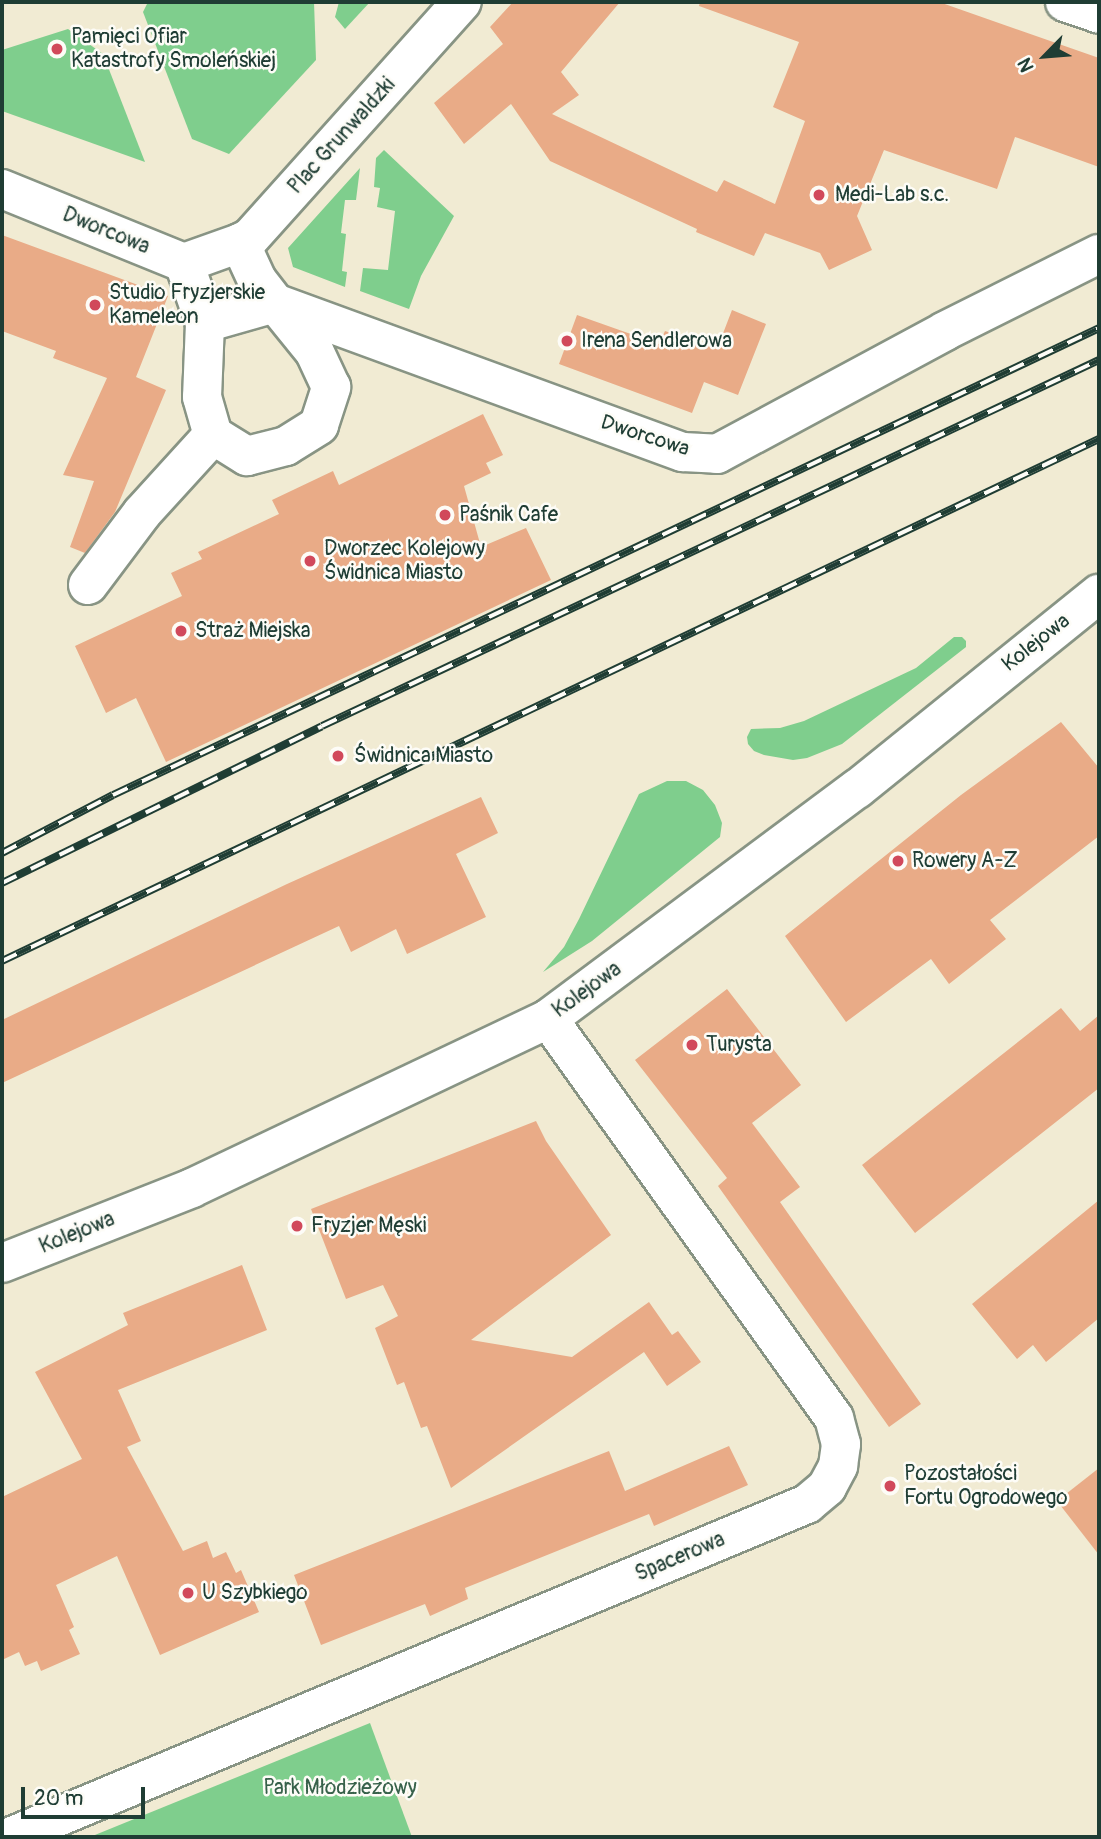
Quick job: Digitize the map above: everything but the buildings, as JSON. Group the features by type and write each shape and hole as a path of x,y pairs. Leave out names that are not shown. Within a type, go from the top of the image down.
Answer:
{"street":[{"name":"Plac Grunwaldzki","path":"212,253 250,238 462,2"},
{"path":"1065,2 1099,13"},
{"name":"Dworcowa","path":"2,189 212,253"},
{"path":"212,253 257,280 275,303 314,351 331,387 319,425 286,446 247,456 213,435 202,397 205,323 212,253"},
{"name":"Dworcowa","path":"275,303 683,452 717,454 979,313 1099,254"},
{"path":"205,323 275,303"},
{"path":"88,585 142,513 213,435"},
{"name":"Kolejowa","path":"2,1263 192,1188 548,1020 847,796 1099,594"},
{"name":"Spacerowa","path":"10,1837 807,1504 827,1487 838,1466 841,1444 834,1418 548,1020"}],"green space":[{"path":"148,2 314,2 316,60 229,154 192,139 143,12"},
{"path":"339,2 370,2 345,29 335,17"},
{"path":"68,29 103,54 145,162 2,111 2,50"},
{"path":"384,150 454,216 421,276 409,309 360,291 363,268 388,270 395,211 377,207 380,188 374,187 376,158"},
{"path":"360,168 356,200 345,200 341,233 346,234 342,271 347,272 345,287 293,267 288,248"},
{"path":"954,637 962,637 966,641 966,647 842,744 807,758 793,760 764,755 754,751 748,744 747,737 751,729 780,728 804,721 916,668"},
{"path":"667,781 686,781 703,790 715,805 722,823 720,837 592,941 543,972 564,947 639,794"},
{"name":"Park Młodzieżowy","path":"370,1723 412,1837 90,1837"}],"railway":[{"path":"2,853 113,795 1099,328"},
{"path":"2,883 322,726 1099,360"},
{"path":"2,961 1099,439"}],"place":[{"name":"Pamięci Ofiar Katastrofy Smoleńskiej","path":"57,49"},
{"name":"Medi-Lab s.c.","path":"819,195"},
{"name":"Studio Fryzjerskie Kameleon","path":"95,305"},
{"name":"Irena Sendlerowa","path":"567,341"},
{"name":"Paśnik Cafe","path":"445,515"},
{"name":"Dworzec Kolejowy Świdnica Miasto","path":"310,561"},
{"name":"Straż Miejska","path":"181,631"},
{"name":"Świdnica Miasto","path":"338,756"},
{"name":"Rowery A-Z","path":"898,861"},
{"name":"Turysta","path":"692,1045"},
{"name":"Fryzjer Męski","path":"297,1226"},
{"name":"Pozostałości Fortu Ogrodowego","path":"890,1486"},
{"name":"U Szybkiego","path":"188,1593"}]}
